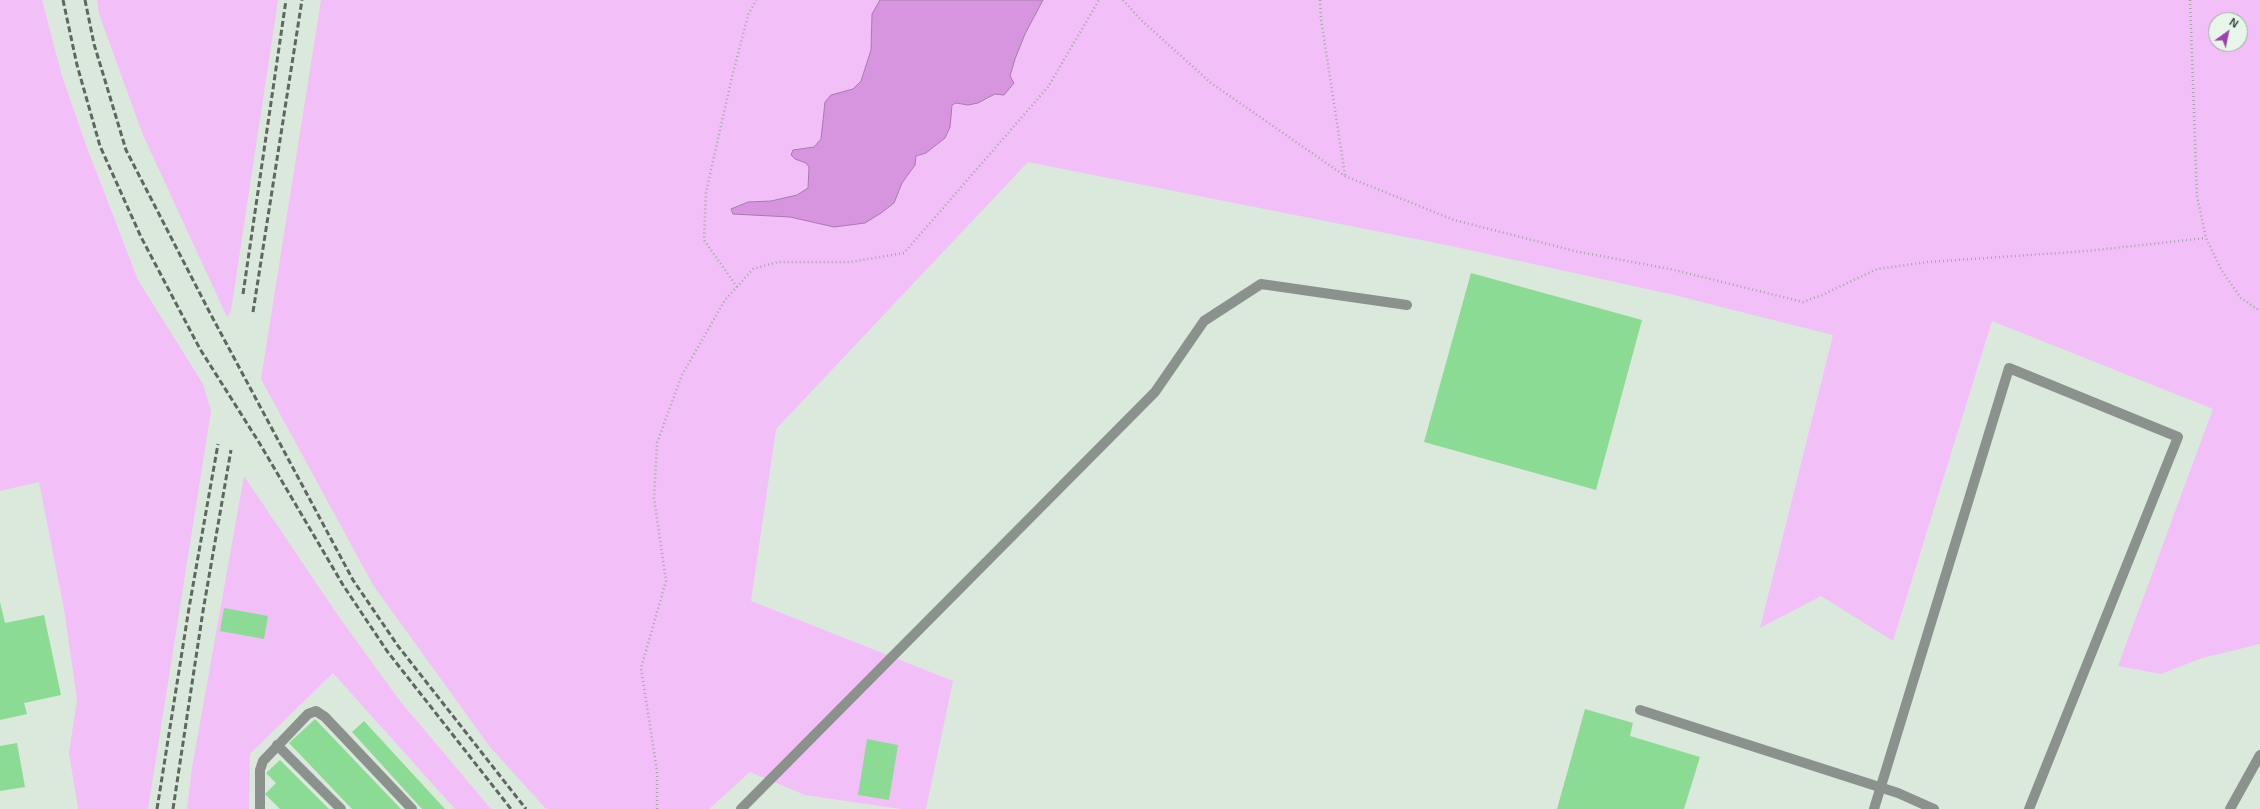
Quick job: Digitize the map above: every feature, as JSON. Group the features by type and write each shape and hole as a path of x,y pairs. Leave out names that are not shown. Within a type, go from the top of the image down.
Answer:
{"lane":[{"path":"746,808 1155,392 1204,320 1261,284 1406,305"},
{"path":"1874,809 2009,368 2178,437 2029,809"},
{"path":"1640,710 1880,788 1934,809"},
{"path":"260,809 261,765 277,745 308,714 314,712 320,712 412,809"},
{"path":"277,745 341,809"},
{"path":"2230,809 2260,755"}],"path":[{"path":"737,287 704,240 706,192 732,77 748,15 756,0"},
{"path":"657,809 657,771 641,668 666,581 654,498 657,443 682,375 725,300 753,269 778,262 850,262 904,253 1048,87 1099,0"},
{"path":"1123,0 1140,19 1211,83 1345,176 1454,220 1574,252 1670,269 1803,302 1822,295 1877,269 1928,262 2086,251 2206,238"},
{"path":"1320,0 1321,19 1345,176"},
{"path":"2190,0 2197,196 2206,238 2222,271 2241,298 2260,312"}],"shaded area":[{"path":"0,0 42,0 62,76 86,145 138,280 203,384 211,411 148,809 78,809 69,753 77,699 64,609 39,482 0,491"},
{"path":"97,0 278,0 231,311 227,317 143,135 99,14"},
{"path":"321,0 880,0 872,14 871,50 861,81 853,89 831,95 823,115 824,127 821,139 814,147 802,148 795,159 806,163 809,167 808,188 797,195 771,201 748,202 731,209 806,219 822,225 865,223 894,203 902,183 915,165 916,156 926,153 945,138 952,105 956,103 968,105 987,100 995,94 1004,94 1014,83 1010,76 1015,59 1025,34 1043,0 2260,0 2260,644 2202,658 2161,674 2118,666 2213,409 1992,321 1893,641 1821,596 1760,628 1833,335 1670,294 1451,246 1028,162 776,429 751,601 953,681 926,809 901,809 805,795 750,772 709,809 546,809 490,747 373,585 261,379"},
{"path":"880,0 1043,0 1025,34 1015,59 1010,76 1014,83 1004,95 995,94 978,103 968,105 956,103 952,105 950,127 945,138 926,153 916,156 915,165 902,183 894,203 881,213 865,223 834,227 790,217 733,214 731,209 748,202 771,201 797,195 808,188 809,167 806,163 795,159 791,155 793,150 814,147 821,139 825,102 831,95 853,89 861,81 871,50 872,14"},
{"path":"244,476 339,617 400,701 491,809 455,809 333,673 250,754 249,809 187,809 192,768"}],"building":[{"path":"1471,273 1642,320 1596,490 1424,442"},
{"path":"0,602 5,623 44,615 61,695 24,703 27,714 0,720"},
{"path":"224,608 268,616 264,639 220,631"},
{"path":"1585,709 1633,723 1630,736 1700,757 1684,809 1557,809"},
{"path":"315,719 401,809 352,809 289,743"},
{"path":"364,721 445,809 422,809 352,732"},
{"path":"867,739 898,745 889,800 858,795"},
{"path":"17,743 25,787 0,791 0,746"},
{"path":"280,760 329,809 280,809 265,794 276,783 266,773"}],"railway":[{"path":"63,0 77,65 100,146 141,237 200,349 260,444 343,585 387,651 511,809"},
{"path":"85,0 94,44 126,150 210,313 353,580 398,646 526,809"},
{"path":"243,294 286,0"},
{"path":"253,312 302,0"},
{"path":"157,809 189,608 218,444"},
{"path":"173,809 203,611 231,450"}]}
